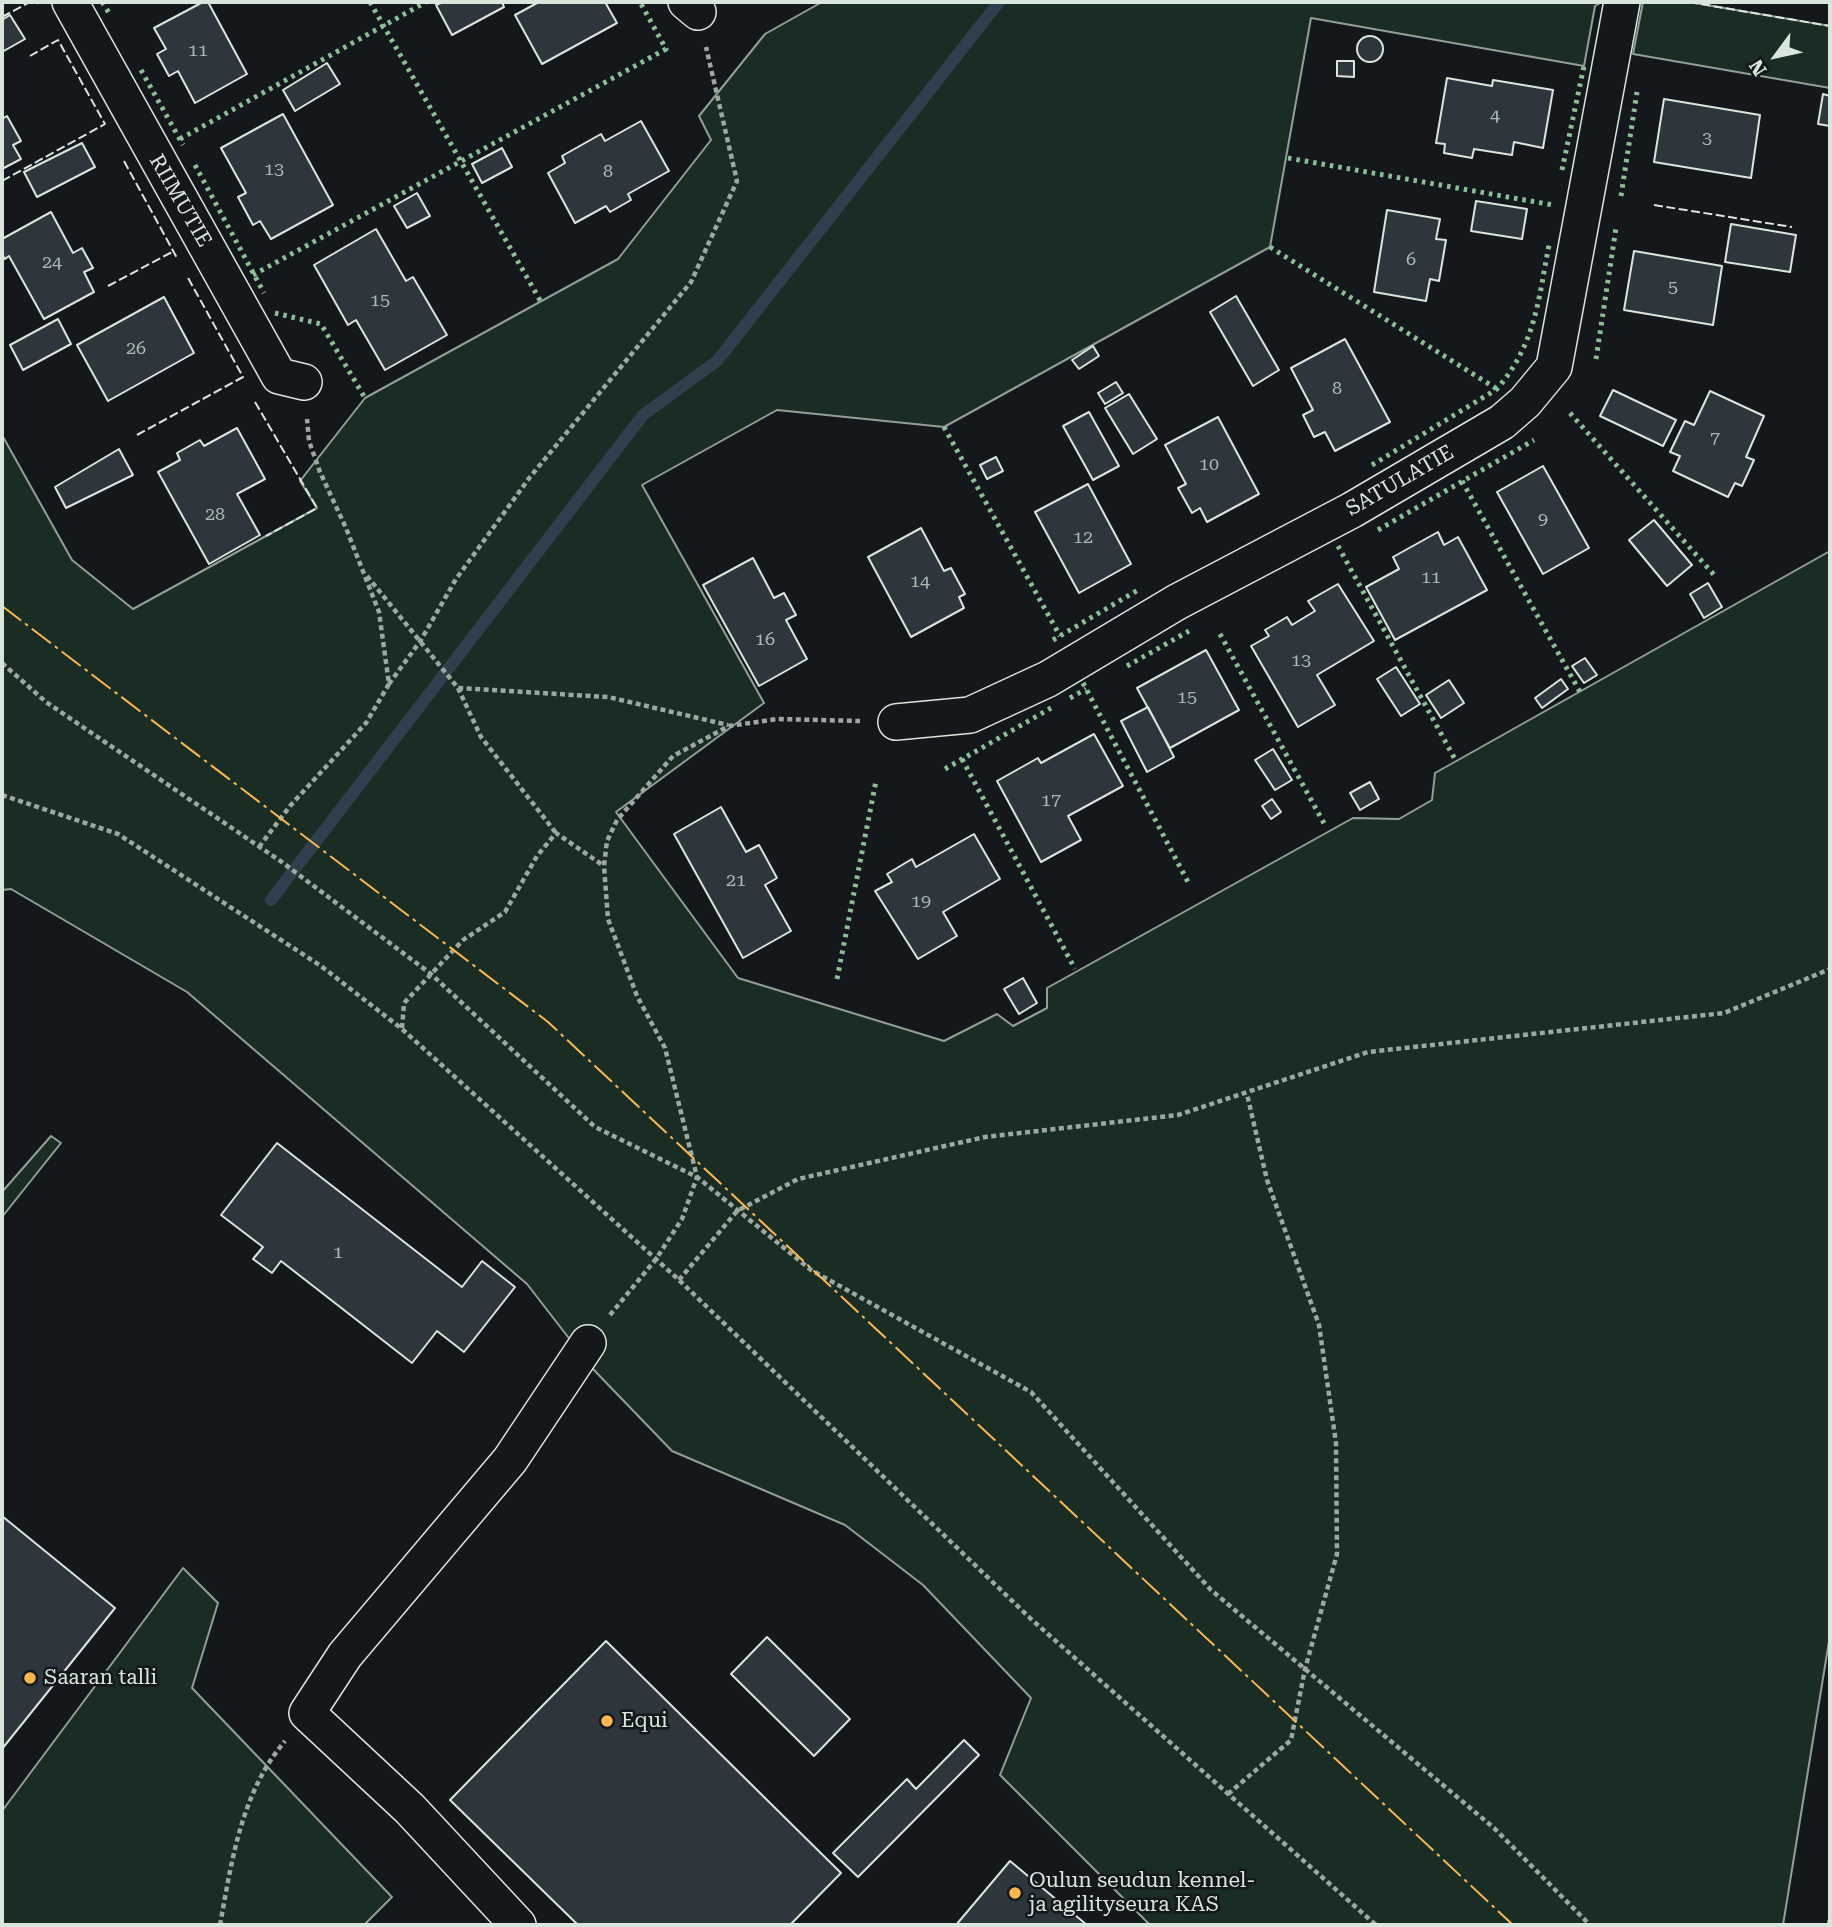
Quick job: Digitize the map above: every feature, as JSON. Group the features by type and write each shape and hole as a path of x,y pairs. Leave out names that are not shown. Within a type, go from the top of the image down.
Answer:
{"street":[{"name":"RIIMUTIE","path":"70,2 279,376 304,382"},
{"name":"SATULATIE","path":"896,722 970,715 1048,679 1177,602 1352,510 1502,422 1525,402 1554,367 1622,2"},
{"path":"518,1925 410,1809 307,1713 345,1655 510,1460 588,1343"}],"path":[{"path":"259,847 290,807 366,723 389,684 421,640 456,579 530,477 691,282 737,181 692,7"},
{"path":"304,382 309,441 379,612 389,684"},
{"path":"363,572 458,688 481,737 556,833 604,866"},
{"path":"2,663 46,702 279,860 431,974 595,1127 697,1177 811,1270 1031,1392 1211,1590 1494,1828 1590,1925"},
{"path":"458,688 608,697 729,726"},
{"path":"588,1343 656,1259 682,1219 697,1177 665,1048 636,996 608,919 604,866 607,841 617,820 673,757 729,726 777,719 896,722"},
{"path":"2,795 118,834 321,966 402,1029 679,1280 1031,1619 1376,1925"},
{"path":"402,1029 404,1003 463,940 505,912 537,856 556,833"},
{"path":"679,1280 737,1211 799,1179 985,1137 1178,1115 1368,1052 1724,1013 1830,969"},
{"path":"1227,1794 1291,1741 1305,1669 1337,1554 1336,1443 1319,1325 1267,1180 1247,1094"},
{"path":"220,1925 240,1819 274,1753 307,1713"},
{"path":"1829,1925 1830,1916"}],"green space":[{"path":"822,2 1602,2 1595,6 1584,66 1311,18 1270,247 944,427 777,410 642,485 764,703 616,812 738,978 944,1041 997,1014 1013,1026 1047,1008 1047,988 1353,818 1399,819 1432,800 1435,773 1830,551 1830,1635 1783,1925 1150,1925 1000,1775 1031,1698 923,1585 845,1525 672,1451 592,1368 527,1284 187,992 11,889 2,890 2,435 72,560 133,609 317,508 300,481 365,398 618,259 711,140 699,116 765,34"},
{"path":"1643,2 1689,2 1830,26 1830,88 1633,54"},
{"path":"51,1136 61,1143 2,1217 2,1192"},
{"path":"183,1568 218,1603 192,1688 392,1897 364,1925 2,1925 2,1811"}],"building":[{"path":"203,2 208,2 247,74 195,103 178,71 169,76 157,54 166,49 154,28"},
{"path":"443,2 502,2 504,7 452,35 436,5"},
{"path":"539,2 605,2 617,23 542,64 515,15"},
{"path":"10,15 25,39 2,52 2,20"},
{"path":"1370,36 1379,40 1383,49 1379,58 1370,62 1361,58 1357,49 1361,40"},
{"path":"1337,61 1354,61 1354,77 1337,76"},
{"path":"327,63 340,84 295,111 283,90"},
{"path":"1447,78 1492,86 1493,80 1553,90 1543,148 1514,142 1512,155 1474,149 1472,158 1444,153 1445,144 1436,143"},
{"path":"1823,94 1830,96 1830,126 1818,124"},
{"path":"1664,99 1760,115 1751,178 1654,162"},
{"path":"283,114 333,205 271,239 260,221 253,225 238,197 246,193 221,148"},
{"path":"7,116 21,141 13,145 21,159 2,169 2,119"},
{"path":"641,121 669,171 628,194 631,200 610,212 606,206 575,223 548,173 565,163 562,156 601,134 605,141"},
{"path":"82,143 95,167 37,197 24,172"},
{"path":"502,148 512,167 482,183 472,164"},
{"path":"417,193 430,216 407,228 394,206"},
{"path":"1476,201 1527,209 1522,239 1471,231"},
{"path":"1387,210 1440,219 1436,239 1446,240 1439,281 1430,279 1426,301 1374,292"},
{"path":"51,212 73,253 82,248 93,268 84,272 94,292 44,319 9,256 5,259 2,254 2,239"},
{"path":"1731,224 1796,235 1790,272 1725,262"},
{"path":"376,229 406,281 413,277 447,335 385,370 356,320 348,325 314,265"},
{"path":"1634,251 1722,266 1713,325 1624,310"},
{"path":"1236,296 1279,370 1253,386 1210,312"},
{"path":"164,297 194,353 108,401 77,345"},
{"path":"58,319 71,344 23,370 10,345"},
{"path":"1345,339 1390,422 1335,451 1325,432 1314,437 1303,415 1313,410 1291,368"},
{"path":"1093,346 1099,356 1079,369 1072,360"},
{"path":"1116,382 1123,393 1105,404 1098,393"},
{"path":"1613,390 1676,420 1663,446 1600,416"},
{"path":"1710,391 1764,416 1746,457 1754,460 1742,486 1735,483 1728,497 1673,471 1680,456 1670,452 1685,421 1694,425"},
{"path":"1129,394 1157,439 1133,454 1105,408"},
{"path":"1089,412 1119,466 1093,480 1063,426"},
{"path":"1218,417 1259,494 1207,522 1200,508 1192,513 1178,488 1186,484 1165,445"},
{"path":"237,428 265,479 237,494 260,535 209,564 158,472 180,460 177,453 200,440 204,446"},
{"path":"119,449 133,475 66,508 55,487"},
{"path":"996,457 1003,471 987,479 980,465"},
{"path":"1543,466 1589,548 1543,574 1497,492"},
{"path":"1088,484 1131,564 1079,593 1035,512"},
{"path":"1654,520 1692,565 1667,586 1629,540"},
{"path":"921,528 944,571 951,568 965,594 959,597 964,608 911,637 868,557"},
{"path":"1438,532 1444,545 1458,537 1487,590 1395,640 1366,587 1399,569 1393,557"},
{"path":"753,558 774,598 784,593 796,615 786,620 807,659 759,686 703,585"},
{"path":"1708,583 1722,607 1704,618 1690,594"},
{"path":"1338,584 1374,641 1317,675 1335,705 1298,727 1251,646 1269,636 1265,630 1287,617 1292,625 1315,611 1308,601"},
{"path":"1206,650 1239,710 1170,748 1137,688"},
{"path":"1585,658 1597,675 1584,683 1572,666"},
{"path":"1396,667 1420,704 1401,716 1377,679"},
{"path":"1561,679 1568,689 1542,708 1535,698"},
{"path":"1449,680 1464,703 1441,718 1426,695"},
{"path":"1148,707 1174,757 1147,772 1121,721"},
{"path":"1094,734 1123,786 1068,816 1081,840 1041,862 997,781 1038,758 1041,763"},
{"path":"1273,749 1292,780 1275,790 1255,760"},
{"path":"1370,782 1379,799 1360,810 1350,793"},
{"path":"1272,799 1281,812 1271,819 1262,806"},
{"path":"721,807 746,852 759,845 777,878 765,885 791,931 743,958 674,834"},
{"path":"974,834 1000,879 943,912 957,936 918,959 875,891 892,882 887,874 912,859 916,867"},
{"path":"1023,978 1037,1003 1019,1014 1004,989"},
{"path":"277,1143 462,1287 482,1261 515,1287 464,1352 437,1331 412,1363 281,1261 272,1273 253,1259 263,1247 221,1215"},
{"name":"Saaran talli","path":"2,1516 115,1608 2,1749"},
{"path":"767,1637 850,1719 814,1756 731,1674"},
{"name":"Equi","path":"606,1641 841,1873 790,1925 578,1925 450,1800"},
{"path":"964,1740 979,1755 858,1877 833,1853 907,1779 916,1789"},
{"name":"Oulun seudun kennel- ja agilityseura KAS","path":"1010,1861 1087,1925 956,1925"}],"waterway":[{"path":"271,900 643,415 717,361 999,2"}],"hedge":[{"path":"102,2 111,16"},
{"path":"370,2 541,302"},
{"path":"180,139 426,2"},
{"path":"253,275 666,49 640,2"},
{"path":"1562,170 1584,66"},
{"path":"141,70 183,145"},
{"path":"1621,196 1637,92"},
{"path":"1288,158 1553,205"},
{"path":"195,165 264,293"},
{"path":"1596,359 1616,228"},
{"path":"1372,465 1497,389 1510,372 1528,338 1534,321 1549,245"},
{"path":"1270,247 1497,389"},
{"path":"275,313 321,324 365,398"},
{"path":"1570,413 1716,577"},
{"path":"944,427 1060,636"},
{"path":"1378,530 1534,440"},
{"path":"1462,481 1580,692"},
{"path":"1338,546 1456,761"},
{"path":"1053,640 1138,590"},
{"path":"1127,666 1189,631"},
{"path":"1220,634 1326,827"},
{"path":"1083,683 1188,882"},
{"path":"1070,698 1086,689"},
{"path":"945,769 1051,708"},
{"path":"962,759 1075,969"},
{"path":"837,979 876,781"}],"fence":[{"path":"2,17 30,2"},
{"path":"1689,2 1830,26"},
{"path":"2,181 105,124 58,40 30,56"},
{"path":"124,161 177,258"},
{"path":"1654,205 1792,227"},
{"path":"108,286 174,251"},
{"path":"137,435 243,377 187,276"},
{"path":"255,402 317,508 266,536"}],"power":[{"path":"2,606 548,1022 1513,1925"}],"place":[{"name":"Saaran talli","path":"30,1678"},
{"name":"Equi","path":"607,1721"},
{"name":"Oulun seudun kennel- ja agilityseura KAS","path":"1015,1893"}]}
